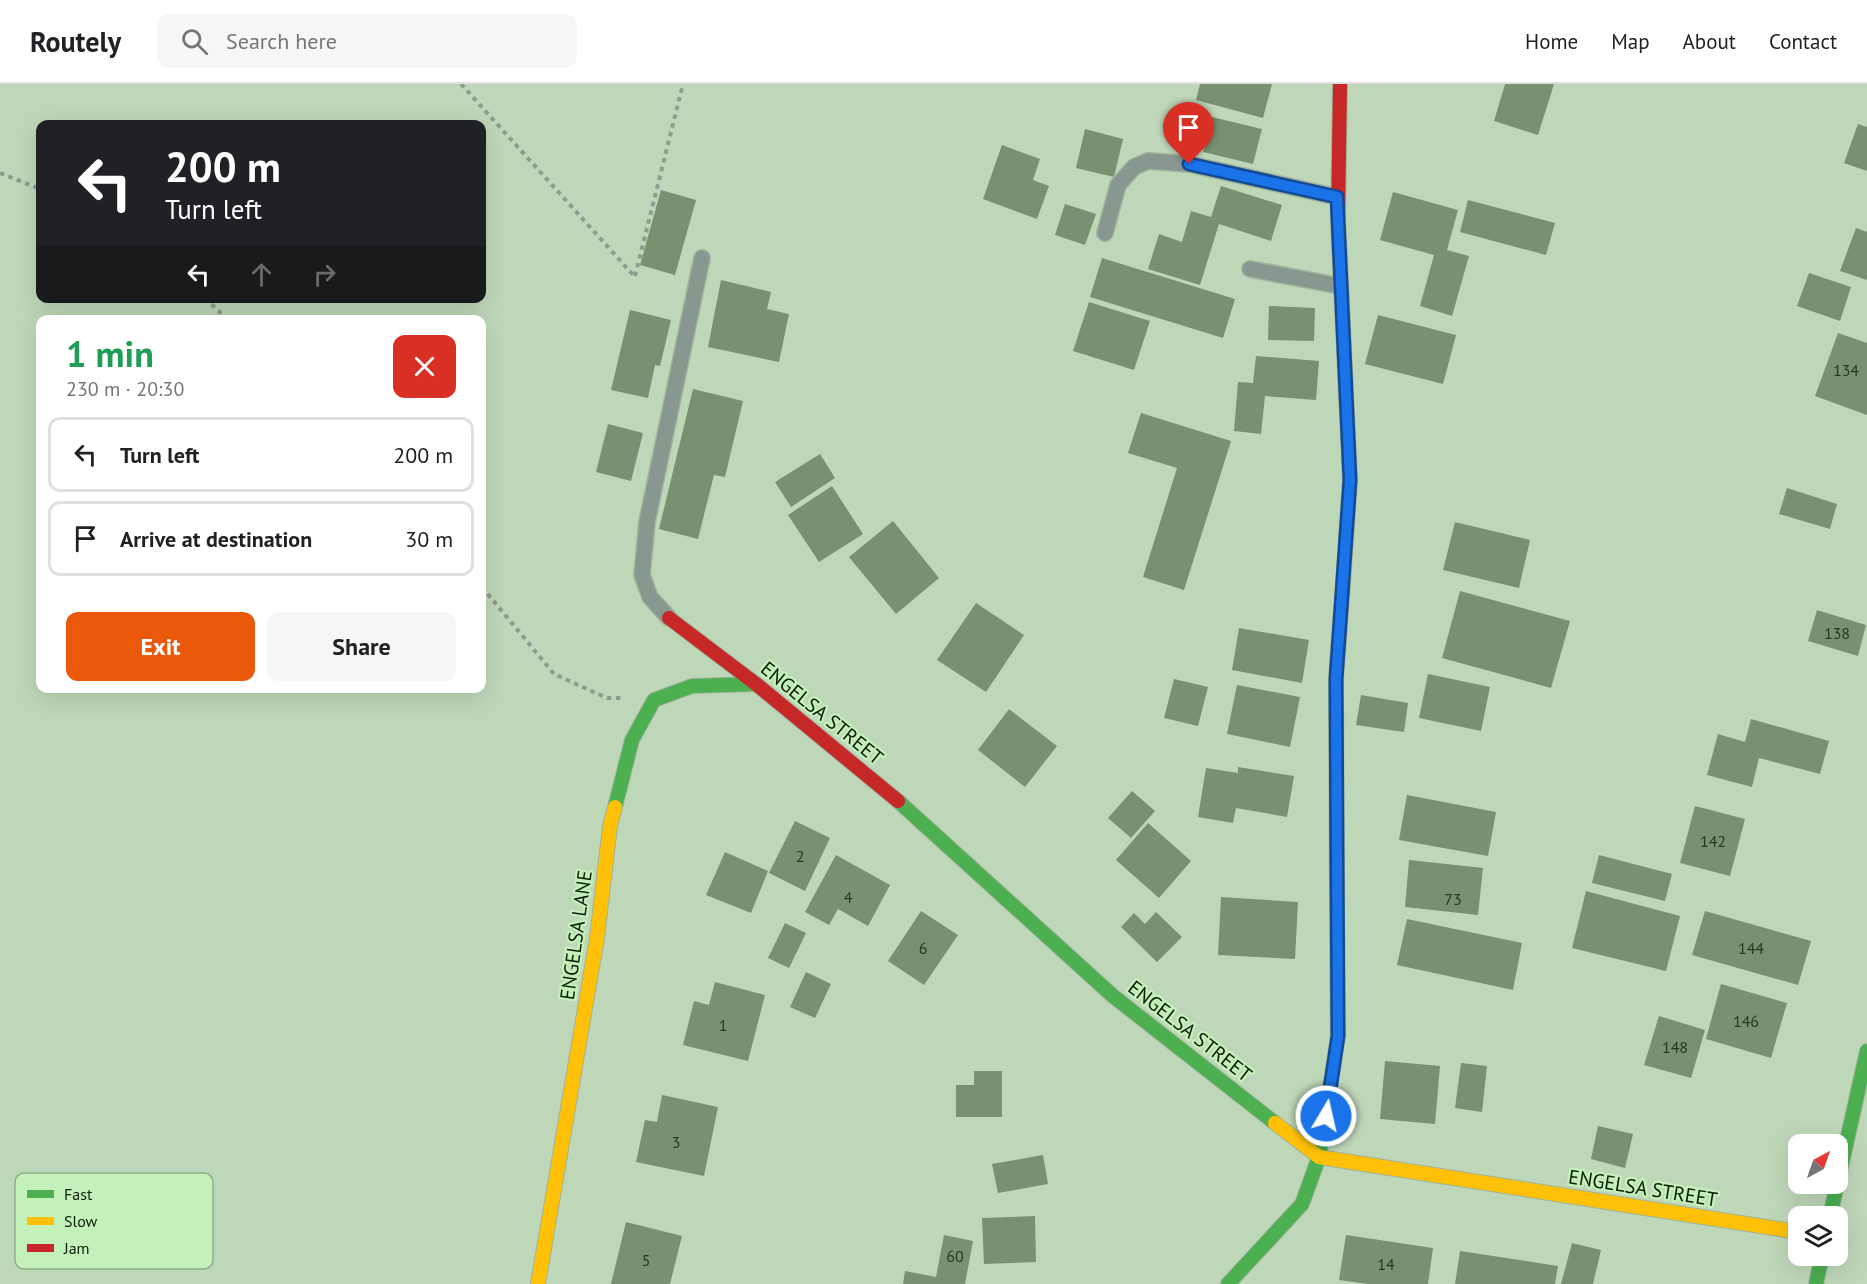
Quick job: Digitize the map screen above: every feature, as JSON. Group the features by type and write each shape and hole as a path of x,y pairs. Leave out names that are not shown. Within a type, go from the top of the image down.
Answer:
{"main road":[{"path":"1228,1284 1302,1204 1319,1157 1338,1036 1336,679 1350,480 1337,197 1340,84"},
{"name":"ENGELSA STREET","path":"669,618 756,684 881,786 1113,996 1319,1157 1788,1230"},
{"path":"654,700 692,686 756,684"},
{"name":"ENGELSA LANE","path":"538,1284 597,938 610,826 632,740 654,700"},
{"path":"1832,1206 1867,1051"},
{"path":"1816,1284 1820,1266"}],"lane":[{"path":"1105,233 1118,185 1134,167 1148,161 1189,164 1337,197"},
{"path":"669,618 650,597 642,575 647,522 702,258"},
{"path":"1250,269 1340,286"}],"path":[{"path":"461,84 634,277 682,84"},
{"path":"0,173 36,187"},
{"path":"210,303 223,315"},
{"path":"486,591 554,674 607,698 654,700"}],"building":[{"path":"1200,84 1272,84 1263,118 1196,100"},
{"path":"1505,84 1554,84 1538,135 1494,121"},
{"path":"1212,117 1262,129 1253,164 1203,152"},
{"path":"1858,124 1867,127 1867,171 1844,163"},
{"path":"1085,129 1123,139 1114,177 1076,168"},
{"path":"1002,145 1040,159 1033,180 1049,186 1037,219 983,199"},
{"path":"1221,186 1282,205 1271,241 1219,224 1200,285 1148,269 1159,234 1182,242 1191,211 1211,217"},
{"path":"661,190 696,200 675,275 640,265"},
{"path":"1393,192 1458,210 1447,250 1469,256 1452,316 1420,306 1434,255 1380,240"},
{"path":"1468,200 1555,223 1546,255 1460,232"},
{"path":"1065,204 1096,214 1085,245 1055,235"},
{"path":"1856,228 1867,232 1867,280 1840,271"},
{"path":"1102,258 1235,299 1223,338 1090,297"},
{"path":"1809,273 1851,287 1840,321 1797,306"},
{"path":"721,280 771,292 767,309 789,314 779,362 708,347"},
{"path":"1089,302 1150,321 1134,370 1073,351"},
{"path":"1269,306 1315,308 1314,341 1268,340"},
{"path":"630,310 671,320 660,366 655,365 648,398 611,390"},
{"path":"1378,315 1456,335 1443,384 1365,364"},
{"path":"1838,333 1867,343 1867,415 1815,396"},
{"path":"1256,356 1319,361 1316,400 1265,396 1261,434 1234,431 1238,382 1253,383"},
{"path":"693,389 743,401 725,477 714,475 698,539 659,529"},
{"path":"1141,413 1231,441 1184,590 1143,577 1177,468 1128,453"},
{"path":"608,424 643,433 631,481 596,472"},
{"path":"820,454 835,478 791,507 775,482"},
{"path":"832,486 863,534 819,562 788,515"},
{"path":"1787,488 1837,504 1830,529 1779,514"},
{"path":"893,521 939,578 896,614 849,557"},
{"path":"1455,522 1530,540 1519,588 1443,570"},
{"path":"1460,591 1570,621 1551,688 1442,658"},
{"path":"976,603 1024,635 986,692 937,660"},
{"path":"1817,610 1866,625 1858,656 1808,641"},
{"path":"1239,628 1309,640 1302,683 1232,670"},
{"path":"1428,674 1490,687 1481,731 1419,718"},
{"path":"1174,679 1208,687 1198,726 1164,718"},
{"path":"1237,685 1300,697 1290,747 1227,734"},
{"path":"1361,695 1408,703 1404,732 1356,725"},
{"path":"1009,709 1057,746 1025,787 978,750"},
{"path":"1751,719 1829,741 1820,774 1759,758 1752,787 1707,775 1718,734 1745,742"},
{"path":"1238,767 1294,776 1287,817 1236,808 1233,823 1198,817 1206,768 1238,773"},
{"path":"1132,791 1155,811 1131,838 1108,818"},
{"path":"1407,795 1496,812 1488,856 1399,840"},
{"path":"1695,806 1745,819 1730,876 1680,863"},
{"path":"795,821 830,838 805,891 769,873"},
{"path":"1148,823 1191,861 1159,898 1116,860"},
{"path":"725,852 768,871 751,913 706,895"},
{"path":"836,855 890,885 868,926 838,909 829,925 805,912"},
{"path":"1599,855 1672,874 1665,901 1592,883"},
{"path":"1409,860 1483,868 1478,915 1405,907"},
{"path":"1586,891 1680,916 1666,971 1572,948"},
{"path":"1221,897 1298,902 1295,959 1218,955"},
{"path":"921,911 958,935 924,985 888,961"},
{"path":"1705,911 1811,941 1798,985 1692,955"},
{"path":"1156,912 1182,937 1157,962 1121,927 1134,913 1145,924"},
{"path":"1407,919 1522,943 1513,990 1397,965"},
{"path":"785,923 806,933 789,968 768,958"},
{"path":"806,972 831,984 815,1018 790,1007"},
{"path":"715,982 765,995 748,1061 683,1045 694,1001 709,1005"},
{"path":"1721,984 1787,1003 1771,1058 1706,1039"},
{"path":"1659,1016 1705,1030 1691,1078 1644,1065"},
{"path":"1385,1061 1440,1066 1435,1124 1380,1119"},
{"path":"1461,1063 1487,1066 1482,1112 1455,1108"},
{"path":"974,1071 1002,1071 1002,1117 956,1117 956,1085 974,1085"},
{"path":"662,1095 718,1107 704,1176 636,1162 645,1120 657,1122"},
{"path":"1598,1126 1633,1134 1625,1168 1591,1159"},
{"path":"1043,1155 1048,1184 998,1193 992,1164"},
{"path":"1035,1216 1036,1262 984,1264 982,1218"},
{"path":"626,1222 682,1236 670,1284 611,1284"},
{"path":"944,1235 973,1241 965,1284 903,1284 905,1271 936,1277"},
{"path":"1346,1235 1433,1248 1428,1284 1368,1284 1339,1280"},
{"path":"1572,1243 1601,1250 1593,1284 1561,1284"},
{"path":"1460,1251 1558,1266 1555,1284 1455,1284"}],"traffic: fast":[{"path":"615,807 632,740 654,700 692,686 756,684"},
{"path":"898,801 1113,996 1275,1123"},
{"path":"1228,1284 1302,1204 1319,1157 1338,1036 1337,911"},
{"path":"1832,1206 1867,1051"},
{"path":"1816,1284 1820,1266"}],"traffic: slow":[{"path":"1338,219 1350,480 1343,584"},
{"path":"538,1284 597,938 610,826 615,807"},
{"path":"1275,1123 1319,1157 1788,1230"}],"traffic: jam":[{"path":"1338,219 1340,84"},
{"path":"1337,911 1336,679 1343,584"},
{"path":"669,618 756,684 898,801"}],"route":[{"path":"1189,164 1337,197 1350,480 1336,679 1338,1036 1326,1116"}]}
